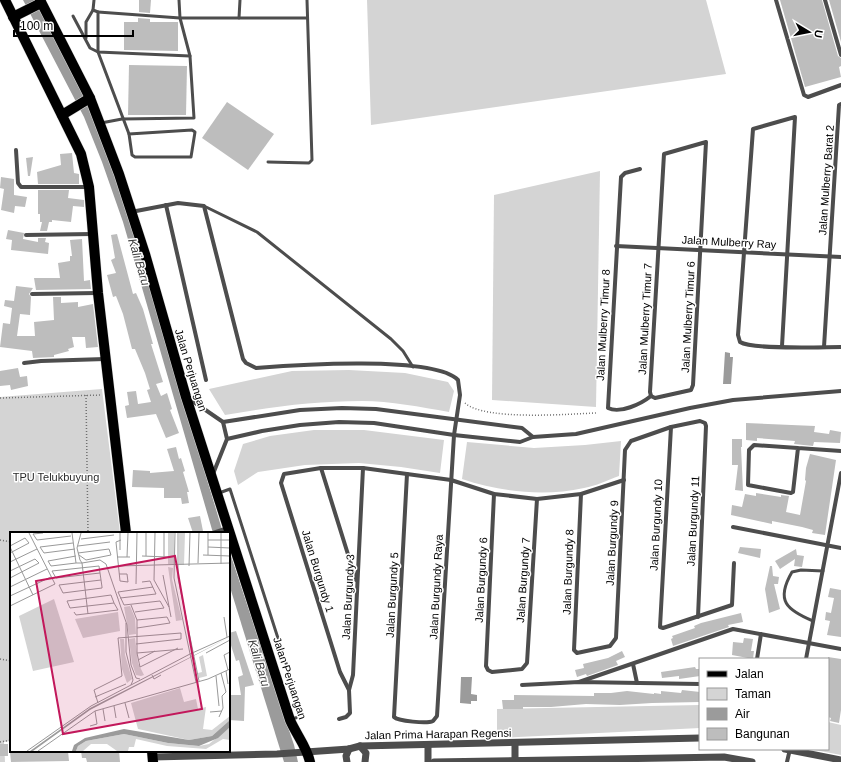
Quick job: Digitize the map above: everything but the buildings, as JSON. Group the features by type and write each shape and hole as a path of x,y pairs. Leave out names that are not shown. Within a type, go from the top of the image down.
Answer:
{"main road":[{"path":"5,0 81,154 90,187 92,234 98,293 126,532"},
{"path":"14,16 42,1"},
{"name":"Jalan Perjuangan","path":"42,1 100,123 145,254 186,397 218,494 228,532"},
{"path":"62,115 89,98"},
{"name":"Jalan Perjuangan","path":"230,538 290,720 305,755"}],"street":[{"path":"776,0 804,95 808,96 841,85"},
{"path":"825,0 841,55"},
{"name":"Jalan Mulberry Barat 2","path":"824,347 840,104"},
{"path":"782,346 795,117 753,128 738,335 740,342 745,345 782,346 824,347 841,347"},
{"name":"Jalan Mulberry Timur 7","path":"650,394 664,154 706,142"},
{"name":"Jalan Mulberry Timur 6","path":"650,394 655,398 691,390 693,385 706,142"},
{"path":"16,150 18,183 21,187 90,187"},
{"name":"Jalan Mulberry Timur 8","path":"640,169 625,173 621,178 607,406 609,410 634,406 650,394"},
{"path":"131,212 183,203 204,206 241,351 246,363 256,368 319,363 361,363 413,367 448,373 454,376 458,380 460,395"},
{"path":"166,205 206,380"},
{"path":"26,236 92,234"},
{"name":"Jalan Mulberry Ray","path":"616,246 841,257"},
{"path":"32,294 98,293"},
{"path":"24,363 105,359"},
{"path":"227,440 262,431 300,425 339,422 374,423 454,435 520,442 533,437 576,434 690,408 733,400 841,392"},
{"name":"Jalan Burgundy Raya","path":"437,716 452,459 455,420 460,395"},
{"path":"186,397 222,422 227,440 212,476"},
{"path":"222,422 300,410 342,408 376,409 522,428 533,437"},
{"name":"Jalan Burgundy 11","path":"670,427 700,421 705,422 706,426 698,617"},
{"name":"Jalan Burgundy 9","path":"574,650 578,653 610,646 616,638 625,450 631,441 670,427"},
{"name":"Jalan Burgundy 10","path":"670,427 659,624 663,628 698,617"},
{"path":"798,448 793,492 791,493 747,484 750,447 767,445 841,451"},
{"path":"357,582 321,468 363,468 451,480 494,494 537,499 581,494 624,480"},
{"name":"Jalan Burgundy 1","path":"321,468 287,472 281,479 340,672 349,690"},
{"name":"Jalan Burgundy 3","path":"338,719 349,715 349,690 353,675 363,468"},
{"path":"806,658 841,473"},
{"name":"Jalan Burgundy 5","path":"407,474 394,717 398,720 426,722 433,721 437,716"},
{"name":"Jalan Burgundy 6","path":"494,494 486,666 488,670 492,672 522,669 527,663"},
{"name":"Jalan Burgundy 8","path":"574,650 581,494"},
{"name":"Jalan Burgundy 7","path":"527,663 537,499"},
{"path":"733,527 841,548"},
{"path":"216,532 227,529"},
{"path":"698,617 729,607 733,602 734,564"},
{"path":"579,682 733,629 841,649"},
{"path":"757,658 761,634"},
{"path":"634,664 637,683"},
{"path":"522,685 579,682 699,684"},
{"name":"Jalan Prima Harapan Regensi","path":"153,757 277,754 305,755 360,746 515,744 699,738"},
{"path":"515,744 515,760"},
{"path":"428,745 428,762"},
{"path":"360,746 366,753 365,762"},
{"path":"347,762 346,756 349,749"},
{"path":"787,762 788,750"},
{"path":"793,750 841,760"},
{"path":"434,762 722,759 752,762"}],"lane":[{"path":"86,39 86,22 93,10 94,0"},
{"path":"100,123 122,119 194,118 190,56 180,18 179,0"},
{"path":"239,18 240,0"},
{"path":"268,162 309,163 312,160 307,0"},
{"path":"93,10 98,12 180,18 307,18"},
{"path":"98,12 98,52 122,119 129,134 132,155 136,158 192,156 195,132 192,130 129,134"},
{"path":"72,16 90,48 98,52 190,56"},
{"path":"204,206 257,232 391,340 403,351 413,367"},
{"path":"218,494 230,489 301,708 303,716 290,720"},
{"path":"813,621 790,608 785,603 783,593 786,581 792,572 801,570 823,572"}],"path":[{"path":"0,398 100,395"},
{"path":"460,395 469,407 492,412 572,415 596,413"},
{"path":"86,396 88,532"},
{"path":"0,540 10,542"},
{"path":"0,659 10,661"},
{"path":"0,742 10,740"}],"green space":[{"path":"367,0 706,0 726,74 371,125"},
{"path":"600,171 596,407 492,400 494,195"},
{"path":"349,370 405,373 448,382 454,391 449,412 395,403 362,401 293,405 225,415 209,389 292,371"},
{"name":"TPU Telukbuyung","path":"102,389 120,532 10,532 10,741 4,742 5,762 0,762 0,397"},
{"path":"314,430 364,430 444,440 440,473 359,463 305,465 258,472 238,485 234,471 243,444 270,436"},
{"path":"621,441 619,476 588,487 569,491 538,493 507,490 462,479 467,442 534,448"},
{"path":"699,705 699,728 497,738 497,709"},
{"path":"829,722 841,725 841,755 815,750 829,750"}],"water":[{"name":"Kali Baru","path":"23,0 37,0 84,92 130,219 223,532 213,532 123,222 102,162 84,117"},
{"path":"725,352 730,353 730,357 733,357 731,384 723,384"},
{"name":"Kali Baru","path":"230,553 294,745 298,762 284,762 230,587"},
{"path":"461,677 472,677 471,694 477,695 477,701 471,701 471,704 460,703"}]}
